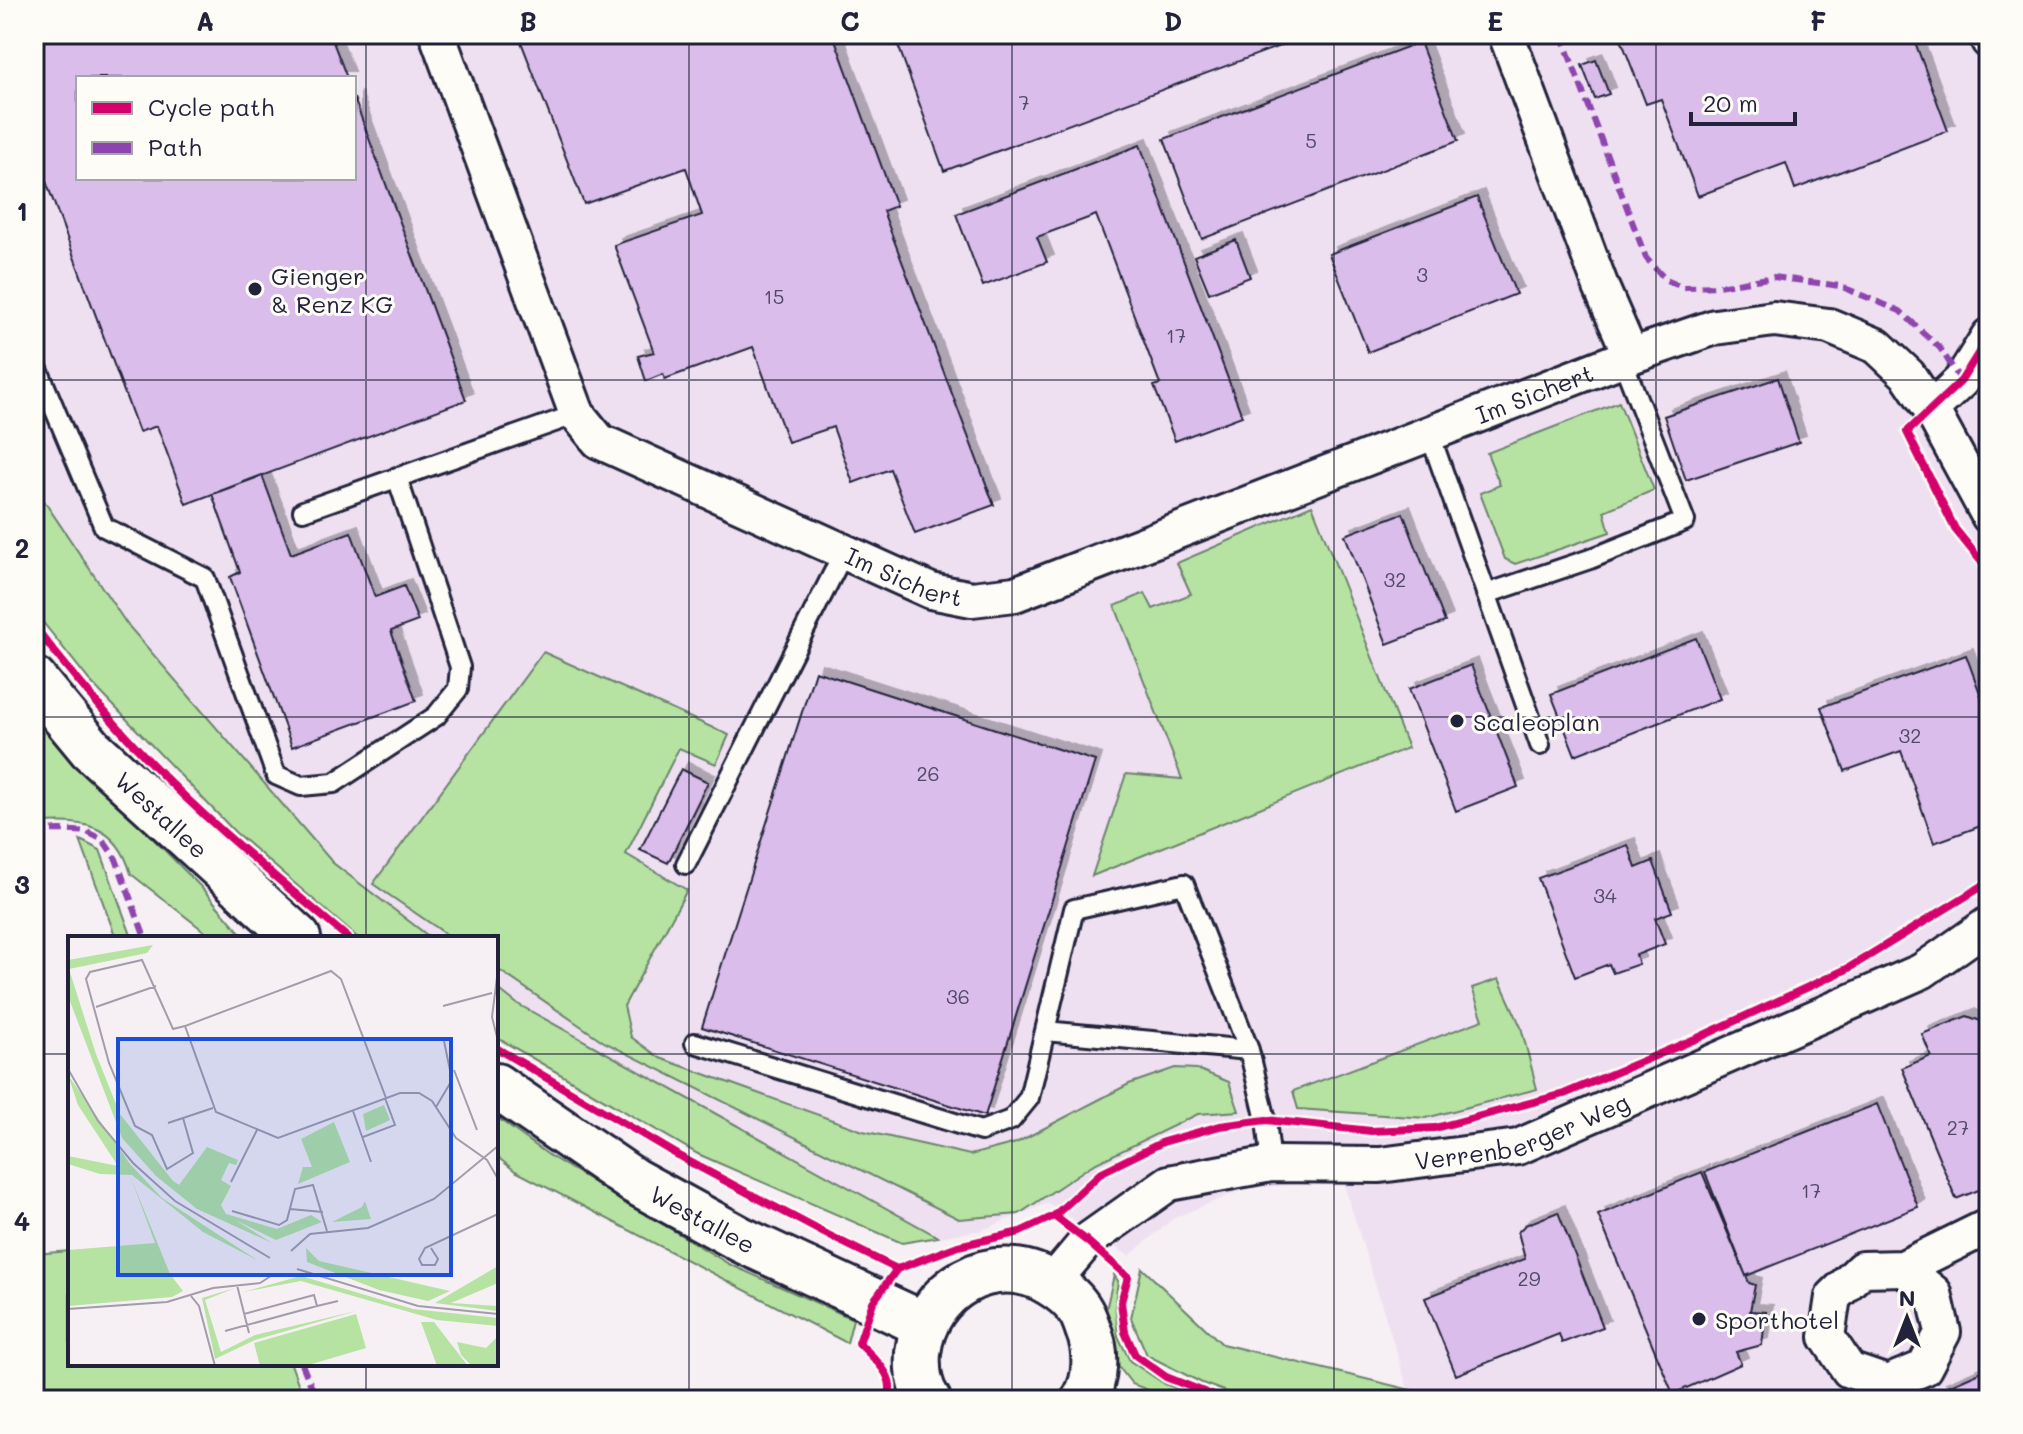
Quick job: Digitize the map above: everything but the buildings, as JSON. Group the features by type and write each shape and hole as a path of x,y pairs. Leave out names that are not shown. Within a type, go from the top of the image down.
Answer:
{"main road":[{"name":"Westallee","path":"34,680 91,749 296,936"},
{"name":"Westallee","path":"498,1087 634,1181 742,1240 925,1325"},
{"path":"928,1400 917,1365 920,1336 933,1309 953,1287 980,1274 1009,1271 1038,1276 1062,1290 1081,1312 1092,1339 1095,1367 1091,1398"}],"street":[{"name":"Im Sichert","path":"437,34 577,414 599,441 931,591 972,599 1015,594 1626,357 1715,327 1774,319 1829,326 1877,346 1908,375 1931,409 1989,516"},
{"path":"1506,34 1626,357"},
{"path":"1986,34 1989,41"},
{"path":"1931,409 1961,381 1989,336"},
{"name":"Verrenberger Weg","path":"1051,1284 1087,1241 1169,1183 1271,1164 1380,1165 1518,1147 1922,971 1989,924"},
{"path":"1903,1268 1989,1226"}],"lane":[{"path":"1486,594 1590,559 1685,521 1626,357"},
{"path":"34,360 104,527 205,578 276,775 301,786 334,783 436,716 458,689 460,667 397,477"},
{"path":"303,511 577,414"},
{"path":"1429,432 1540,745"},
{"path":"686,864 844,552"},
{"path":"695,1043 981,1131 1011,1120 1029,1098 1074,909 1184,884 1249,1050 1266,1120 1271,1164"},
{"path":"1045,1031 1249,1050"}],"shaded area":[{"path":"34,34 1989,34 1989,1400 1452,1400 1408,1389 1343,1181 1247,1188 1174,1218 1129,1256 1048,1203 982,1230 938,1237 516,1003 498,989 498,936 428,936 333,863 126,623 34,486"}],"green space":[{"path":"1619,402 1654,490 1604,511 1610,532 1515,564 1505,559 1480,493 1500,485 1487,453"},
{"path":"34,486 126,623 333,863 428,936 356,936 235,832 89,680 34,611"},
{"path":"1312,505 1408,748 1092,876 1126,774 1182,779 1115,606 1145,593 1153,609 1191,594 1177,563"},
{"path":"543,652 729,735 716,764 679,748 626,854 687,890 624,1006 631,1037 660,1058 863,1131 970,1155 1016,1143 1129,1084 1175,1068 1197,1069 1229,1082 1239,1111 1198,1114 1092,1165 1019,1214 959,1219 604,1042 498,969 498,936 449,936 373,884"},
{"path":"34,715 201,887 243,936 210,936 131,874 125,857 107,834 82,824 34,824"},
{"path":"80,840 100,850 131,936 115,936"},
{"path":"1499,979 1521,1027 1537,1089 1426,1118 1298,1109 1293,1091 1483,1020 1472,988"},
{"path":"498,989 516,1003 938,1237 902,1243 698,1154 498,1038"},
{"path":"498,1118 550,1156 729,1264 853,1319 847,1343 515,1171 498,1158"},
{"path":"68,1251 68,1366 292,1366 304,1400 34,1400 34,1254"},
{"path":"1142,1268 1222,1344 1452,1400 1248,1400 1202,1383 1147,1355 1131,1318"},
{"path":"1114,1275 1118,1281 1115,1302 1118,1336 1130,1361 1165,1384 1206,1400 1175,1400 1132,1384 1112,1358 1104,1319"}],"marked path":[{"path":"1561,34 1646,258 1666,280 1682,287 1718,286 1774,277 1840,286 1900,311 1940,348 1961,381"},
{"path":"34,831 87,832 103,840 116,859 144,936"},
{"path":"303,1366 317,1400"}],"cycle path":[{"path":"1989,336 1961,381 1907,432 1955,529 1989,571"},
{"path":"34,626 105,712 173,786 346,936"},
{"path":"887,1400 890,1392 887,1376 859,1343 873,1302 897,1269 958,1246 1020,1232 1054,1216 1102,1172 1163,1142 1220,1126 1266,1120 1371,1131 1435,1128 1564,1094 1700,1037 1847,969 1989,882"},
{"path":"498,1049 688,1161 897,1269"},
{"path":"1054,1216 1128,1277 1121,1302 1125,1332 1135,1355 1166,1377 1224,1400"}],"place":[{"name":"Gienger & Renz KG","path":"255,289"},
{"name":"Scaleoplan","path":"1457,721"},
{"name":"Sporthotel","path":"1699,1319"}]}
